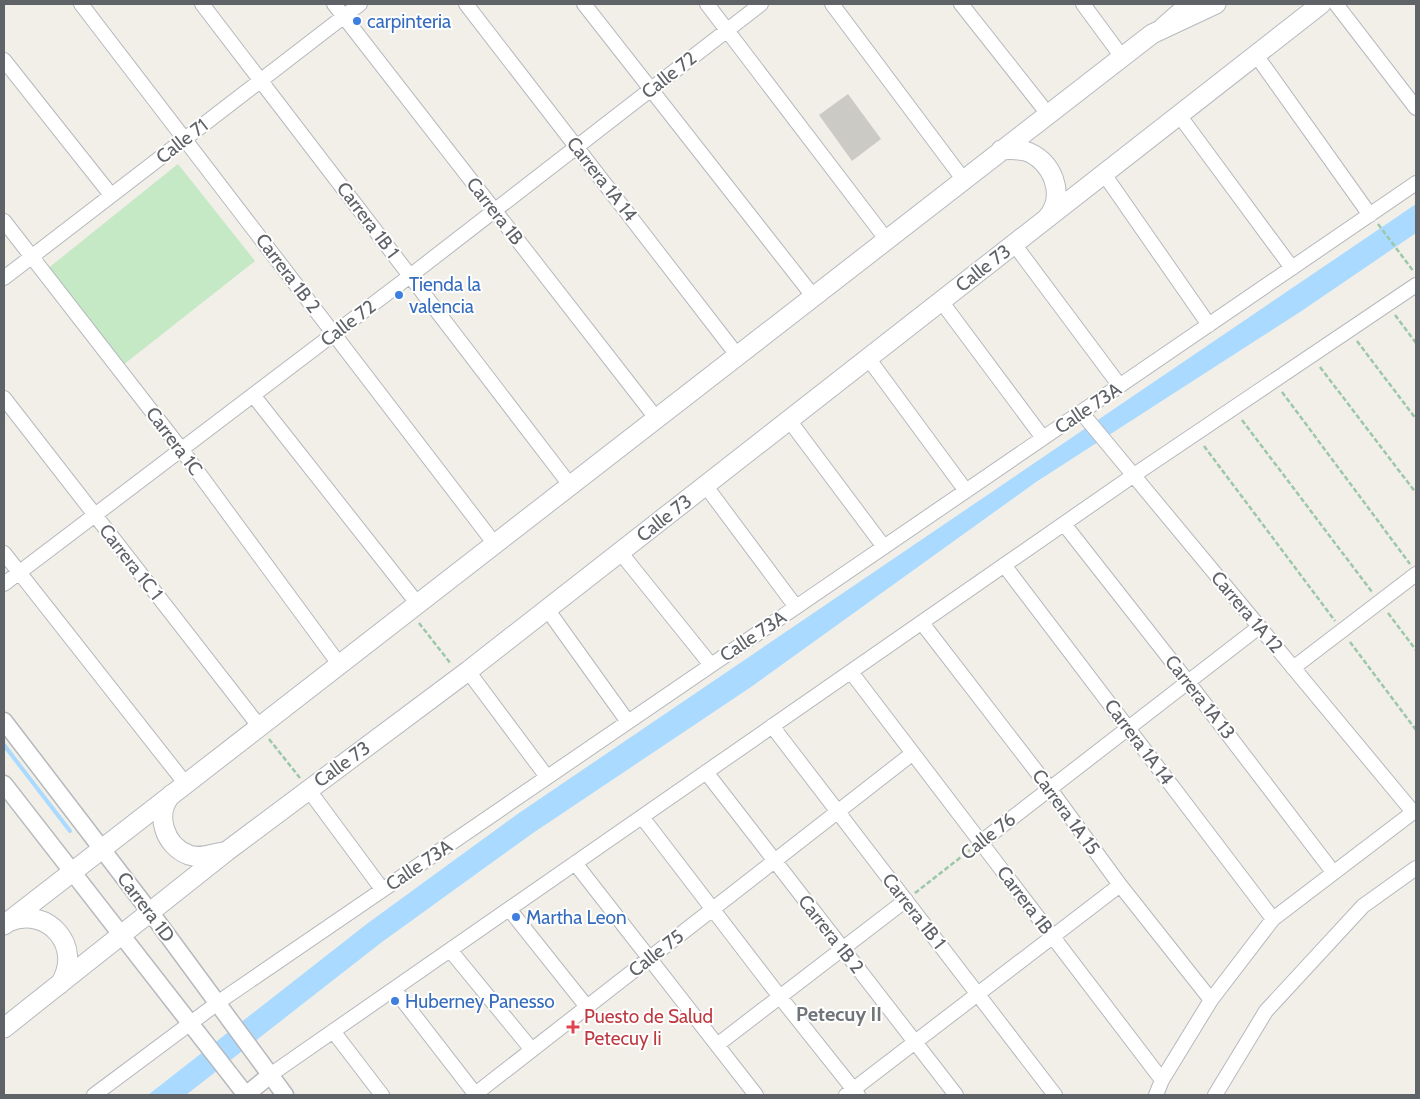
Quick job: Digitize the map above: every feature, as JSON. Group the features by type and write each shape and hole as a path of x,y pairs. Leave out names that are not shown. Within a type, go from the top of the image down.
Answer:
{"main road":[{"path":"5,924 1152,34 1216,4"},
{"name":"Calle 73","path":"4,1028 227,851 465,674 1321,4"},
{"path":"1001,150 1026,151 1037,156 1046,165 1056,187 1056,200 1052,212 1044,220"},
{"path":"181,786 166,800 163,814 164,829 171,842 182,852 196,856 203,857 227,851"},
{"path":"5,924 19,918 33,918 46,922 56,931 64,942 68,962 65,975 58,986"}],"street":[{"name":"Carrera 1B 2","path":"81,4 494,543"},
{"name":"Carrera 1B 1","path":"202,4 570,485"},
{"name":"Carrera 1B","path":"334,4 656,418"},
{"name":"Calle 71","path":"4,278 360,4"},
{"name":"Carrera 1A 14","path":"466,4 737,355"},
{"path":"584,4 813,296"},
{"path":"707,4 886,239"},
{"name":"Calle 72","path":"4,584 410,276 761,4"},
{"path":"832,4 964,179"},
{"path":"961,4 1048,114"},
{"path":"1083,4 1122,57"},
{"path":"1152,34 1186,4"},
{"path":"1336,4 1416,108"},
{"path":"1256,55 1374,220"},
{"path":"4,60 111,195"},
{"path":"1179,115 1292,268"},
{"path":"1104,174 1209,324"},
{"name":"Calle 73A","path":"94,1095 218,1002 382,889 1043,438 1084,415 1120,386 1292,268 1374,220 1416,183"},
{"name":"Carrera 1C","path":"4,221 181,449 339,664"},
{"path":"1014,244 1120,386"},
{"path":"246,1095 270,1075 333,1031 1064,524 1130,472 1416,285"},
{"path":"941,301 1043,438"},
{"path":"868,358 966,491"},
{"path":"252,395 412,607"},
{"name":"Carrera 1C 1","path":"4,398 259,726"},
{"name":"Carrera 1A 12","path":"1084,415 1414,811"},
{"path":"789,420 884,547"},
{"path":"705,485 796,606"},
{"name":"Carrera 1A 13","path":"1064,524 1333,872"},
{"path":"620,552 711,665"},
{"path":"4,553 181,786"},
{"name":"Carrera 1A 14","path":"1004,565 1273,920"},
{"path":"1293,668 1380,602 1413,569"},
{"path":"547,609 628,722"},
{"name":"Carrera 1A 15","path":"922,623 1050,789 1120,885 1211,1000"},
{"name":"Calle 76","path":"981,842 1259,627"},
{"name":"Carrera 1B","path":"851,672 1162,1080"},
{"path":"465,674 547,777"},
{"name":"Carrera 1D","path":"4,720 218,1002 285,1095"},
{"name":"Carrera 1B 1","path":"772,726 1055,1095"},
{"name":"Calle 75","path":"475,1095 913,753"},
{"name":"Carrera 1B 2","path":"706,772 956,1095"},
{"name":"Carrera 1D","path":"4,784 246,1095"},
{"path":"308,789 382,889"},
{"path":"1156,1095 1162,1080 1211,1000 1273,920 1414,811"},
{"path":"642,817 852,1093 915,1042 1120,885"},
{"path":"575,863 756,1095"},
{"path":"1216,1095 1266,1011 1362,906 1416,868"},
{"path":"717,1045 906,900"},
{"path":"509,909 587,1007"},
{"path":"450,950 532,1050"},
{"path":"394,989 475,1095"},
{"path":"333,1031 382,1095"}],"path":[{"path":"1374,220 1416,275"},
{"path":"1395,315 1416,343"},
{"path":"1357,341 1416,418"},
{"path":"1320,367 1416,493"},
{"path":"1282,392 1413,569"},
{"path":"1242,420 1416,650"},
{"path":"1204,446 1416,730"},
{"path":"412,607 465,674"},
{"path":"259,726 308,789"},
{"name":"Calle 76","path":"906,900 981,842"}],"green space":[{"path":"178,164 255,261 123,365 46,270"}],"water":[{"path":"1416,204 1416,233 1300,312 1036,482 751,687 533,833 382,942 186,1095 148,1095 368,923 519,813"}],"building":[{"path":"848,94 881,139 852,161 819,115"}],"waterway":[{"path":"4,745 70,831"}],"place":[{"name":"carpinteria","path":"357,21"},
{"name":"Tienda la valencia","path":"399,295"},
{"name":"Martha Leon","path":"516,917"},
{"name":"Huberney Panesso","path":"395,1001"},
{"name":"Puesto de Salud Petecuy Ii","path":"573,1027"}],"district":[{"name":"Petecuy II","path":"839,1014"}]}
